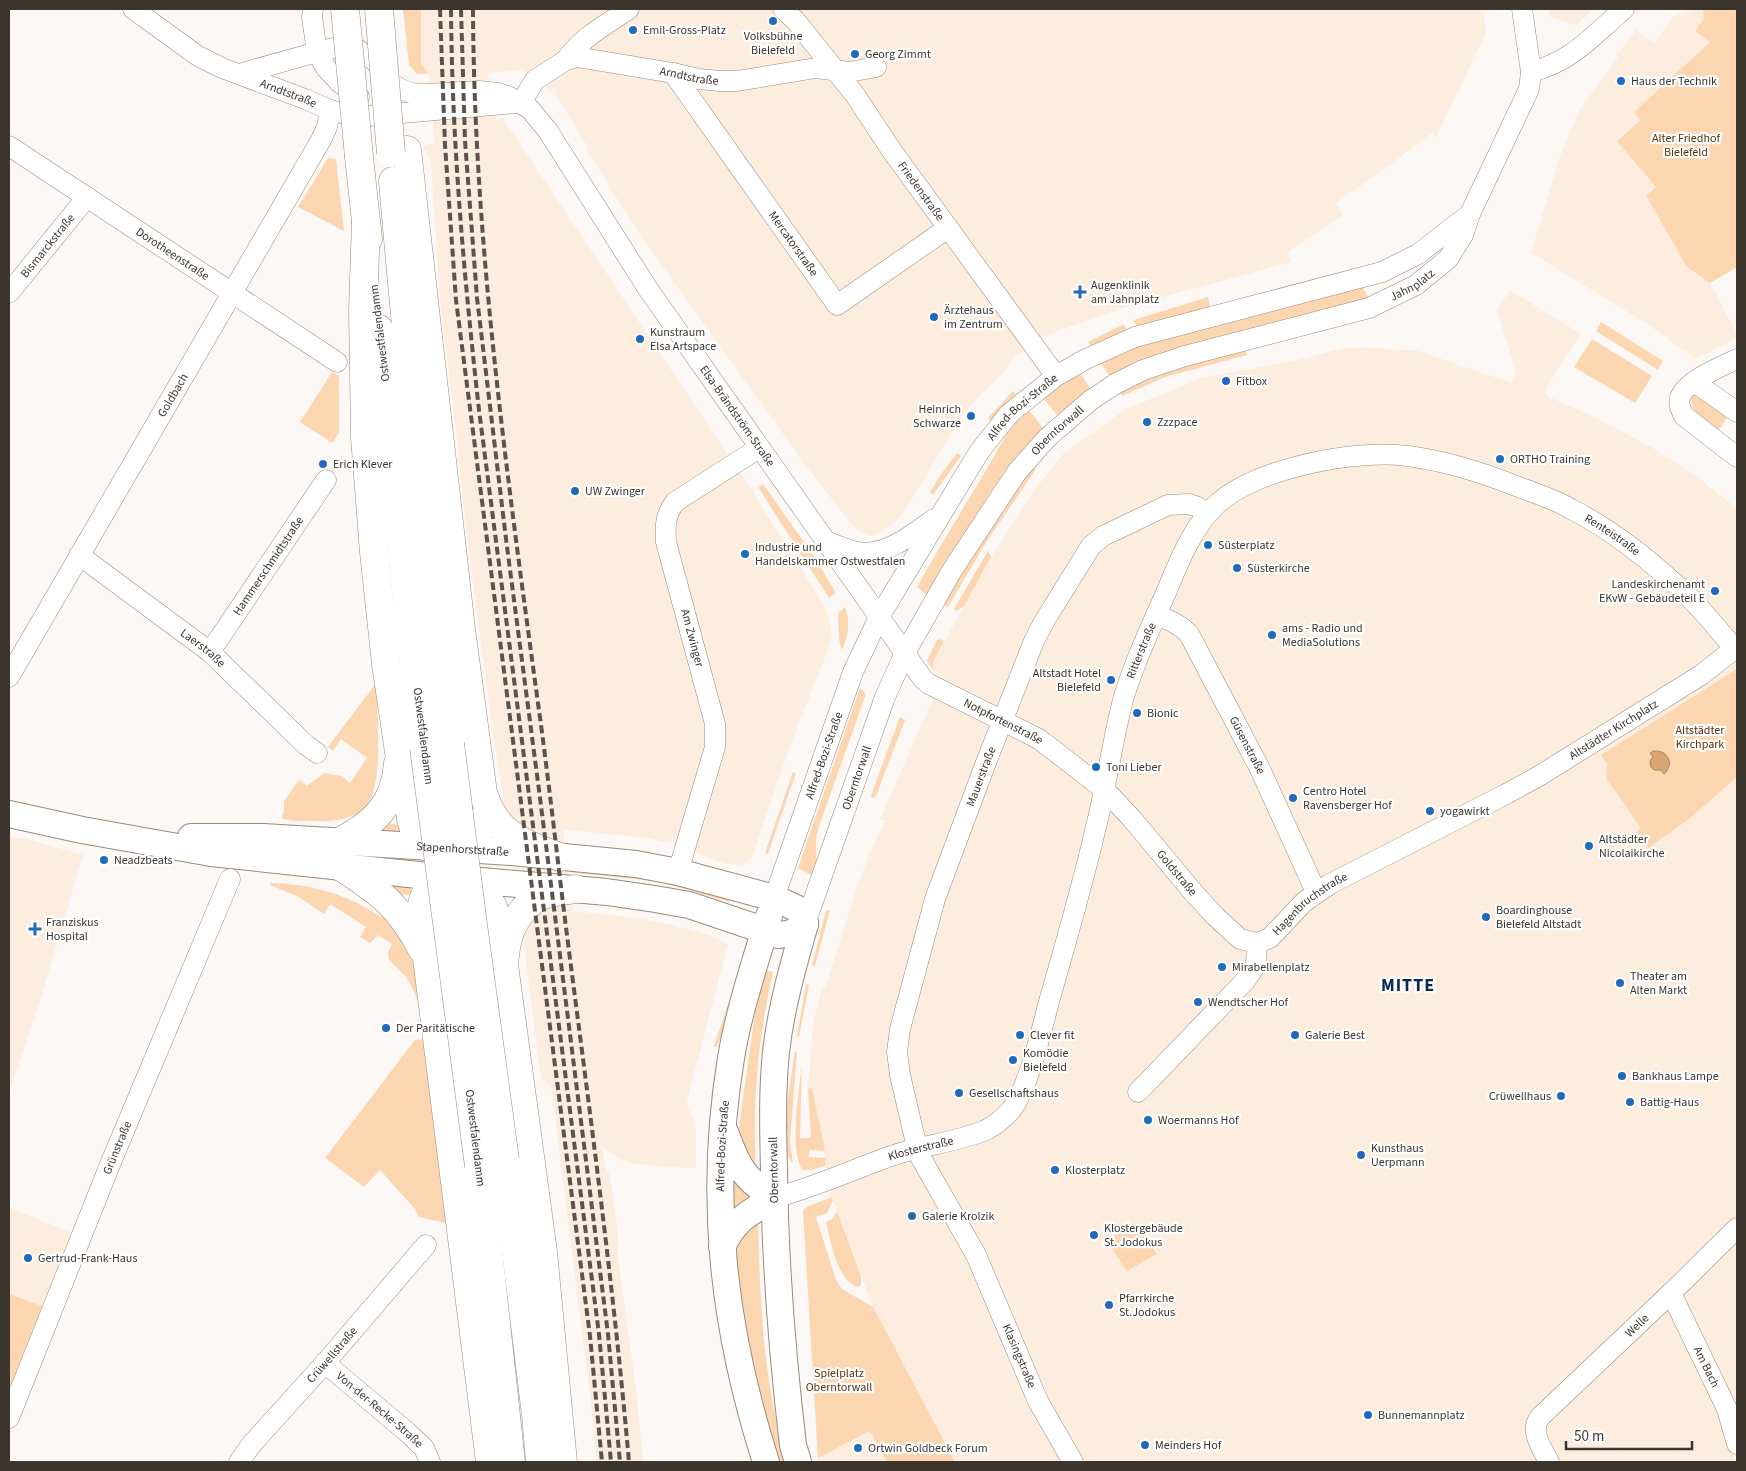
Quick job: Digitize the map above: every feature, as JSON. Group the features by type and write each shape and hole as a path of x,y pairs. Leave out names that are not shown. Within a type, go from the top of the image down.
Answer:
{"highway":[{"name":"Ostwestfalendamm","path":"345,9 359,157 385,378 467,1166 510,1450"},
{"name":"Ostwestfalendamm","path":"379,9 399,151 410,379 436,622 424,748 474,932 518,1160 540,1462"},
{"path":"387,9 400,85 399,151 427,316 461,629 481,781 488,810 499,824 510,834 529,845 560,856"},
{"path":"424,748 404,773 414,832 418,839 428,847"},
{"path":"424,748 397,773 394,788 382,812 357,833 340,854 393,905 406,921 427,960"},
{"path":"488,810 474,843 430,885 422,902 422,910 427,960 467,1166 490,1462"},
{"path":"474,881 482,888 493,907 504,965"},
{"path":"562,1462 543,1252 518,1160 504,965 506,942 518,914 536,898 576,889"}],"main road":[{"name":"Stapenhorststraße","path":"9,814 82,830 148,841 170,838 225,836 340,854 452,864 560,856 636,864 678,872 774,898 796,908 803,916 806,924 799,930 789,934 778,935 688,906 655,899 576,889 474,881 452,864 428,847 340,854"},
{"name":"Alfred-Bozi-Straße","path":"766,1462 738,1364 729,1316 722,1247 719,1177 723,1125 734,1042 774,898"},
{"name":"Oberntorwall","path":"798,1462 793,1445 780,1330 774,1198 773,1111 777,1051 789,980 806,924"},
{"path":"722,1247 730,1230 739,1221 774,1198 757,1187 740,1169 723,1125"}],"street":[{"name":"Arndtstraße","path":"133,9 198,56 222,68 330,110 357,117 521,103"},
{"path":"313,9 312,17 317,52"},
{"path":"357,9 361,33 374,61"},
{"path":"566,60 583,40 629,9"},
{"name":"Friedenstraße","path":"783,9 795,20 865,108 892,151 1056,376"},
{"name":"Jahnplatz","path":"1324,320 1376,306 1416,285 1448,258 1463,235 1470,214 1531,82 1522,9"},
{"path":"1531,72 1546,68 1573,53 1624,9"},
{"name":"Arndtstraße","path":"239,74 346,45 354,47 374,61 390,82 401,89 427,94 478,91 498,93 521,103"},
{"name":"Arndtstraße","path":"317,52 326,68 339,82 363,100 379,109 397,115"},
{"name":"Arndtstraße","path":"521,103 535,80 566,60 577,57 673,72 699,79 737,81 816,68 849,72 876,67"},
{"name":"Mercatorstraße","path":"673,72 837,305 948,228"},
{"name":"Elsa-Brändström-Straße","path":"521,103 535,113 548,131 643,282 905,653"},
{"name":"Goldbach","path":"9,677 321,140 327,127 330,110"},
{"name":"Dorotheenstraße","path":"9,146 337,362"},
{"name":"Bismarckstraße","path":"9,293 87,197"},
{"name":"Jahnplatz","path":"1317,289 1382,272 1402,264 1426,249 1470,214"},
{"name":"Alfred-Bozi-Straße","path":"774,898 853,672 879,617 979,452 1009,414 1056,376 1086,359 1135,337 1317,289"},
{"name":"Oberntorwall","path":"806,924 885,697 905,653 952,572 1017,472 1046,438 1073,414 1105,390 1143,370 1185,356 1324,320"},
{"path":"1737,359 1689,386 1679,398 1680,408 1684,416 1737,457"},
{"path":"1689,386 1737,412"},
{"name":"Am Zwinger","path":"678,872 715,747 716,735 715,724 666,542 666,519 668,510 675,502 759,448"},
{"name":"Ritterstraße","path":"1032,1059 1080,896 1105,790 1122,702 1177,568 1196,530 1207,514 1227,495 1256,481 1303,464 1337,458 1391,454 1429,459 1461,467"},
{"name":"Renteistraße","path":"1461,467 1568,506 1629,545 1647,558 1693,601 1736,648"},
{"name":"Hammerschmidtstraße","path":"210,652 326,480"},
{"name":"Mauerstraße","path":"918,1148 898,1060 897,1052 900,1029 936,899 982,772 1034,641 1045,620 1097,540 1135,519 1168,505 1188,504 1198,507 1207,514"},
{"path":"825,541 859,552 878,551 915,532 941,514"},
{"name":"Laerstraße","path":"79,555 210,652 317,753"},
{"name":"Güsenstraße","path":"1156,616 1171,621 1189,634 1260,769 1316,892"},
{"name":"Altstädter Kirchplatz","path":"1485,805 1595,743 1707,671 1736,648"},
{"name":"Notpfortenstraße","path":"905,653 929,684 1039,739 1105,790"},
{"name":"Goldstraße","path":"1105,790 1215,916 1240,939 1257,943"},
{"name":"Hagenbruchstraße","path":"1257,943 1270,938 1316,892 1485,805"},
{"name":"Grünstraße","path":"9,1418 110,1162 230,879"},
{"path":"1138,1092 1245,981 1256,965 1257,943"},
{"name":"Klosterstraße","path":"774,1198 918,1148 980,1132 994,1126 1008,1113 1016,1102 1032,1059"},
{"name":"Klasingstraße","path":"918,1148 924,1166 971,1246 985,1275 1038,1401 1074,1462"},
{"name":"Welle","path":"1549,1462 1536,1435 1536,1421 1737,1228"},
{"name":"Crüwellstraße","path":"239,1462 251,1445 325,1363 426,1245"},
{"name":"Am Bach","path":"1671,1293 1727,1409 1737,1444"},
{"name":"Von-der-Recke-Straße","path":"325,1363 424,1448 430,1462"}],"shaded area":[{"path":"421,9 1483,9 1486,33 1436,137 1433,132 1336,203 1343,215 1288,252 1291,262 1123,308 1044,336 1014,357 1003,373 977,398 960,419 904,512 882,532 869,536 853,526 807,467 663,267 631,221 587,150 589,149 555,93 535,77 520,70 487,73 494,93 496,121 501,118 504,120 751,489 827,611 832,635 823,663 792,740 752,857 748,861 740,865 727,864 710,859 679,845 647,838 563,829 574,911 637,918 672,925 709,935 728,944 687,1101 696,1130 696,1168 630,1163 602,1147 613,1195 619,1248 617,1250 637,1398 643,1462 597,1462 551,1086 541,1079 514,866 491,719 467,538 440,301 431,161 424,149 424,145 435,144 428,74 421,63"},
{"path":"1549,9 1593,9 1576,25 1550,17"},
{"path":"1703,9 1710,42 1634,112 1641,120 1656,187 1646,197 1687,266 1710,283 1737,334 1737,338 1695,359 1649,325 1531,253 1560,156 1580,109 1618,58 1616,56 1636,30 1654,43 1674,16"},
{"path":"1510,290 1581,334 1548,384 1545,395 1598,419 1651,447 1694,474 1737,509 1737,1453 1734,1455 1734,1462 955,1462 873,1307 832,1197 812,1089 808,1089 813,1023 821,991 826,985 871,849 885,821 880,819 943,676 934,671 933,662 991,557 1035,489 1064,453 1126,409 1202,378 1298,360 1343,348 1362,347 1418,351 1512,383 1516,372 1497,310"},
{"path":"1654,751 1663,753 1668,758 1669,766 1664,774 1661,770 1654,770 1651,767 1650,761 1653,757 1650,753"},
{"name":"Franziskus Hospital","path":"9,836 83,855 39,1004 9,1093"},
{"path":"9,1207 71,1233 9,1390"},
{"path":"871,1431 887,1462 819,1462 818,1458"}],"green space":[{"path":"403,9 421,9 421,63 428,74 417,74 409,65"},
{"name":"Alter Friedhof Bielefeld","path":"1703,9 1737,9 1737,267 1710,283 1687,267 1646,196 1656,187 1617,141 1641,120 1634,112 1710,42 1695,31 1704,19"},
{"path":"328,158 336,159 344,231 298,207"},
{"path":"1363,287 1369,299 1110,377 1100,362 1128,349"},
{"path":"1208,297 1210,307 1137,328 1134,320"},
{"path":"1601,322 1663,361 1658,370 1596,331"},
{"path":"1124,324 1127,331 1091,347 1088,342"},
{"path":"1592,339 1652,376 1635,403 1574,367"},
{"path":"1245,349 1247,355 1165,377 1122,396 1120,392 1163,372"},
{"path":"332,372 339,376 339,433 332,443 300,422"},
{"path":"1080,373 1091,389 1057,415 1043,398"},
{"path":"1013,391 1017,396 990,421 988,418"},
{"path":"1698,393 1729,415 1715,435 1698,417 1692,407 1692,395"},
{"path":"1028,409 1043,428 1023,449 994,487 928,596 917,587 1004,439"},
{"path":"957,453 961,456 933,495 930,492"},
{"path":"1032,467 1036,469 987,541 948,607 943,606 964,570"},
{"path":"763,484 813,555 836,593 829,598 758,487"},
{"path":"988,551 991,557 964,606 957,611 954,609"},
{"path":"845,607 848,628 842,650 839,640 838,616 839,612"},
{"path":"939,639 944,641 933,662 934,671 927,661"},
{"name":"Altstädter Kirchpark","path":"1737,669 1737,777 1689,819 1647,849 1648,842 1644,836 1636,835 1635,833 1641,828 1606,778 1607,764 1601,755","holes":["1654,751 1666,755 1669,761 1669,768 1658,770 1651,767 1650,763"]},
{"path":"376,683 378,764 376,781 367,805 352,816 328,821 292,821 283,819 284,801 299,780 307,786 324,773 342,776 350,783 367,758 341,739 333,751 328,747"},
{"path":"860,688 866,694 818,829 816,839 817,878 798,868"},
{"path":"900,717 905,720 876,796 872,798 871,795"},
{"path":"793,772 796,773 768,854 765,853"},
{"path":"383,822 403,826 403,832 376,829"},
{"path":"569,866 626,871 731,894 729,902 653,881 569,872"},
{"path":"271,883 315,888 343,897 382,918 389,914 410,945 416,967 420,1008 407,978 389,960 388,953 392,944 378,935 370,943 360,937 366,927 330,904 324,914 299,897 270,885"},
{"path":"384,884 410,887 412,895 393,894"},
{"path":"830,910 815,966 812,965 826,911"},
{"path":"740,969 736,997 717,1047 714,1046"},
{"path":"763,970 773,972 763,1022 757,1071 756,1171 739,1146 739,1126 759,986"},
{"path":"806,984 809,985 799,1037 797,1036"},
{"path":"424,1039 446,1223 419,1217 415,1209 380,1170 364,1187 325,1158 415,1040"},
{"path":"795,1051 797,1052 790,1142 793,1163 788,1155 786,1128"},
{"path":"802,1065 800,1138 811,1138 808,1089 812,1088 825,1151 809,1150 809,1157 825,1158 826,1165 812,1170 803,1170 799,1162 797,1150 796,1120"},
{"path":"731,1170 755,1194 730,1218"},
{"name":"Spielplatz Oberntorwall","path":"832,1197 833,1200 827,1213 816,1217 836,1280 842,1289 873,1307 955,1462 887,1462 870,1431 818,1458 803,1211 806,1207"},
{"path":"837,1211 861,1276 861,1285 857,1287 844,1276 832,1249 826,1222 832,1219"},
{"path":"758,1220 764,1342 773,1403 787,1462 776,1462 746,1351 735,1248 743,1227"},
{"path":"1135,1224 1157,1254 1127,1271 1106,1240"},
{"path":"9,1294 42,1306 9,1390"}],"railway":[{"path":"440,9 445,145 456,300 590,1336 602,1462"},
{"path":"451,9 456,160 468,310 479,410 599,1334 611,1462"},
{"path":"461,9 465,141 477,298 608,1334 620,1462"},
{"path":"473,9 479,181 503,439 546,760 602,1206 629,1462"}],"place":[{"name":"Volksbühne Bielefeld","path":"773,21"},
{"name":"Emil-Gross-Platz","path":"633,30"},
{"name":"Georg Zimmt","path":"855,54"},
{"name":"Haus der Technik","path":"1621,81"},
{"name":"Augenklinik am Jahnplatz","path":"1080,292"},
{"name":"Ärztehaus im Zentrum","path":"934,317"},
{"name":"Kunstraum Elsa Artspace","path":"640,339"},
{"name":"Fitbox","path":"1226,381"},
{"name":"Heinrich Schwarze","path":"971,416"},
{"name":"Zzzpace","path":"1147,422"},
{"name":"ORTHO Training","path":"1500,459"},
{"name":"Erich Klever","path":"323,464"},
{"name":"UW Zwinger","path":"575,491"},
{"name":"Süsterplatz","path":"1208,545"},
{"name":"Industrie und Handelskammer Ostwestfalen","path":"745,554"},
{"name":"Süsterkirche","path":"1237,568"},
{"name":"Landeskirchenamt EKvW - Gebäudeteil E","path":"1715,591"},
{"name":"ams - Radio und MediaSolutions","path":"1272,635"},
{"name":"Altstadt Hotel Bielefeld","path":"1111,680"},
{"name":"Bionic","path":"1137,713"},
{"name":"Toni Lieber","path":"1096,767"},
{"name":"Centro Hotel Ravensberger Hof","path":"1293,798"},
{"name":"yogawirkt","path":"1430,811"},
{"name":"Altstädter Nicolaikirche","path":"1589,846"},
{"name":"Neadzbeats","path":"104,860"},
{"name":"Boardinghouse Bielefeld Altstadt","path":"1486,917"},
{"name":"Franziskus Hospital","path":"35,929"},
{"name":"Mirabellenplatz","path":"1222,967"},
{"name":"Theater am Alten Markt","path":"1620,983"},
{"name":"Wendtscher Hof","path":"1198,1002"},
{"name":"Der Paritätische","path":"386,1028"},
{"name":"Clever fit","path":"1020,1035"},
{"name":"Galerie Best","path":"1295,1035"},
{"name":"Komödie Bielefeld","path":"1013,1060"},
{"name":"Bankhaus Lampe","path":"1622,1076"},
{"name":"Gesellschaftshaus","path":"959,1093"},
{"name":"Crüwellhaus","path":"1561,1096"},
{"name":"Battig-Haus","path":"1630,1102"},
{"name":"Woermanns Hof","path":"1148,1120"},
{"name":"Kunsthaus Uerpmann","path":"1361,1155"},
{"name":"Klosterplatz","path":"1055,1170"},
{"name":"Galerie Krolzik","path":"912,1216"},
{"name":"Klostergebäude St. Jodokus","path":"1094,1235"},
{"name":"Gertrud-Frank-Haus","path":"28,1258"},
{"name":"Pfarrkirche St.Jodokus","path":"1109,1305"},
{"name":"Bunnemannplatz","path":"1368,1415"},
{"name":"Meinders Hof","path":"1145,1445"},
{"name":"Ortwin Goldbeck Forum","path":"858,1448"}],"district":[{"name":"MITTE","path":"1408,985"}]}
